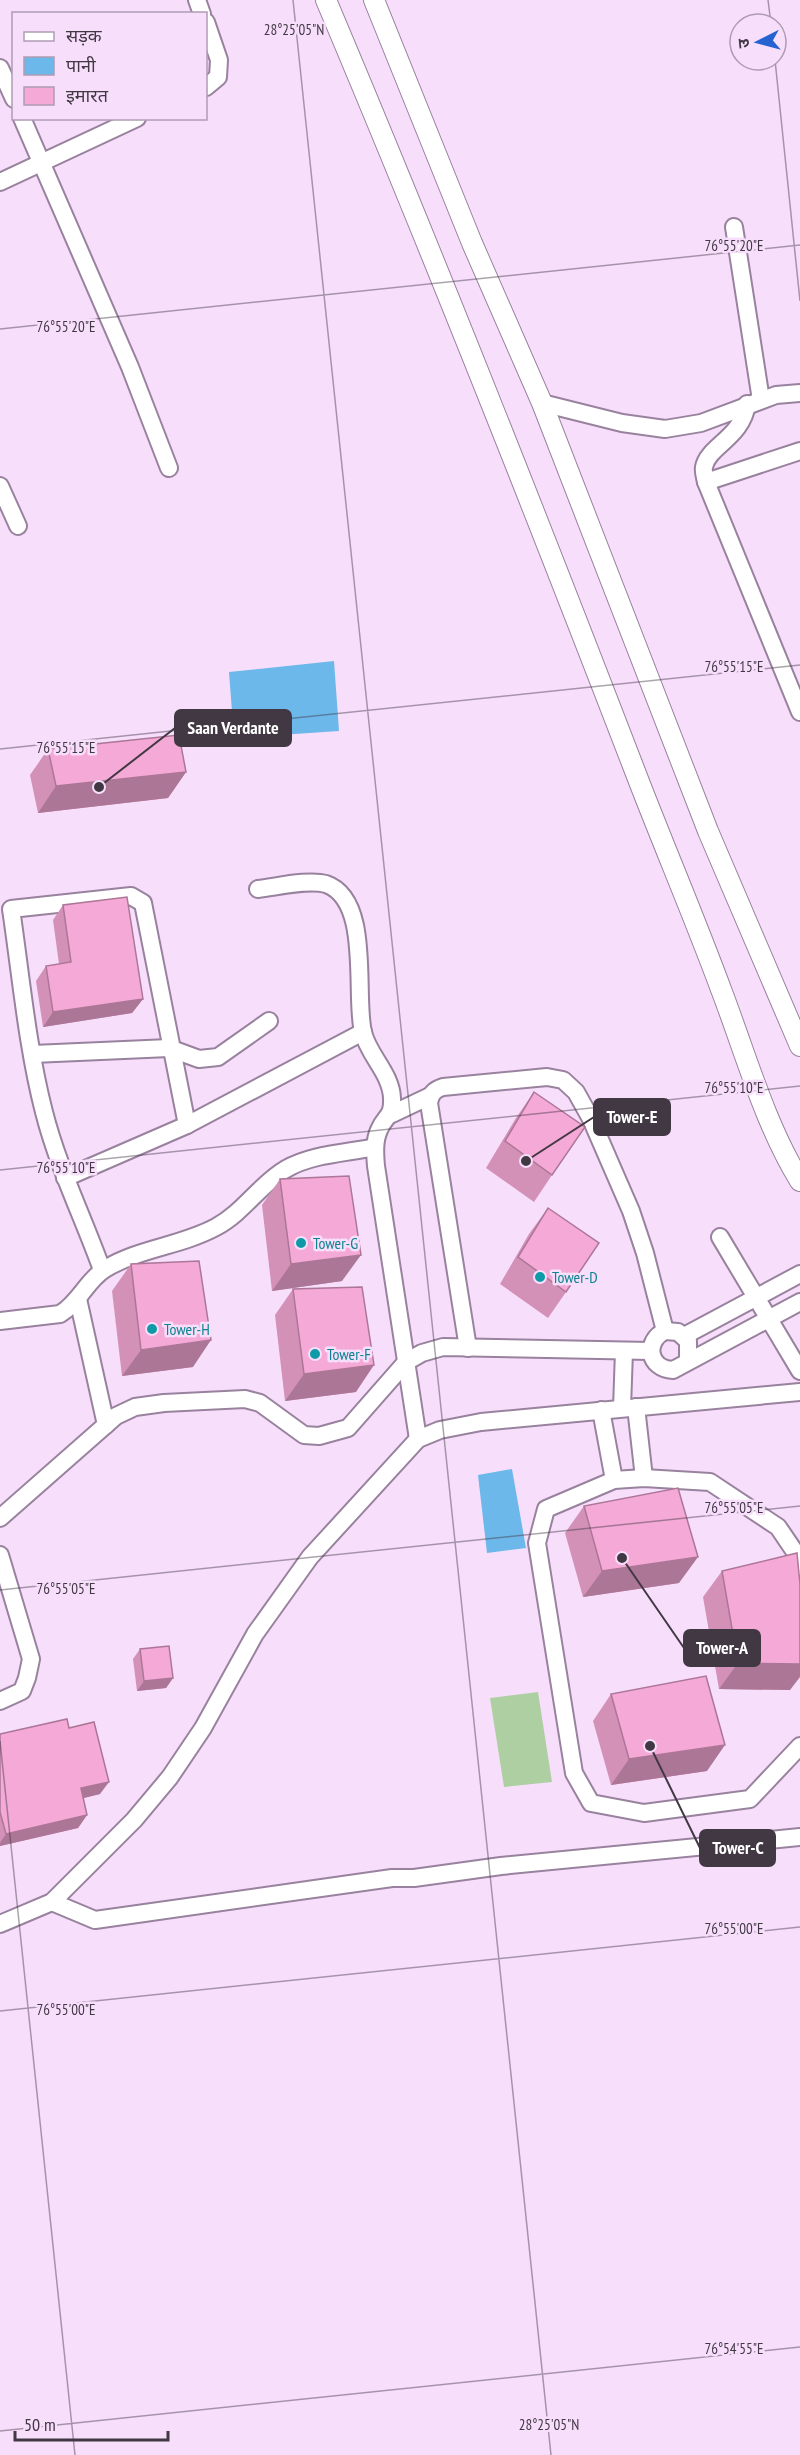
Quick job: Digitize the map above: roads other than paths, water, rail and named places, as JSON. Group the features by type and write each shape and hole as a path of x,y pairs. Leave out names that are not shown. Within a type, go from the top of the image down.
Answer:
{"street":[{"path":"326,0 389,149 493,409 713,967 772,1126 800,1181"},
{"path":"374,0 472,243 542,403 708,831 800,1046"},
{"path":"207,25 219,60 218,77 207,86"},
{"path":"0,68 12,95"},
{"path":"23,120 130,367 170,468"},
{"path":"0,182 133,120"},
{"path":"734,227 754,402 741,426 708,459 704,468 705,482 800,712"},
{"path":"542,403 622,423 665,429 701,423 776,395 800,393"},
{"path":"705,482 800,451"},
{"path":"0,486 18,526"},
{"path":"258,889 315,882 338,890 345,901 357,932 363,1032 383,1070 392,1095 392,1114"},
{"path":"102,1270 82,1212 65,1178 44,1111 11,909 131,896 143,903 188,1125"},
{"path":"33,1054 172,1049 199,1059 218,1057 269,1021"},
{"path":"65,1178 188,1125 363,1032"},
{"path":"418,1439 375,1147 379,1129 392,1114 430,1096 435,1090 443,1087 547,1077 563,1080 576,1092 591,1119 631,1211 645,1253 665,1331"},
{"path":"430,1096 429,1103 468,1348"},
{"path":"0,1322 60,1314 78,1299 102,1270 121,1260 191,1239 218,1226 250,1202 271,1179 286,1168 303,1161 375,1147"},
{"path":"720,1238 800,1371"},
{"path":"684,1336 800,1274"},
{"path":"78,1299 106,1425"},
{"path":"688,1360 690,1347 684,1336 678,1332 665,1331 654,1338 651,1351 656,1364 667,1370 679,1368 688,1360 800,1302"},
{"path":"0,1518 116,1416 135,1407 245,1398 261,1403 304,1435 319,1436 348,1428 406,1362 422,1353 443,1347 651,1351"},
{"path":"624,1351 629,1408 644,1478"},
{"path":"0,1924 52,1902 134,1820 170,1777 202,1728 255,1634 310,1557 418,1439 440,1430 481,1422 800,1392"},
{"path":"601,1410 614,1480"},
{"path":"800,1567 797,1554 778,1527 710,1482 644,1478 614,1480 546,1509 537,1543 574,1773 591,1803 644,1813 750,1799 800,1746"},
{"path":"0,1556 31,1659 22,1691 0,1701"},
{"path":"52,1902 95,1920 392,1878 414,1878 501,1866 800,1837"}],"water":[{"path":"334,661 339,731 234,738 229,672"},
{"path":"512,1469 526,1548 487,1553 478,1475"}],"place":[{"name":"Saan Verdante","path":"99,787"},
{"name":"Tower-E","path":"526,1161"},
{"name":"Tower-G","path":"301,1243"},
{"name":"Tower-D","path":"540,1277"},
{"name":"Tower-H","path":"152,1329"},
{"name":"Tower-F","path":"315,1354"},
{"name":"Tower-A","path":"622,1558"},
{"name":"Tower-C","path":"650,1746"}]}
